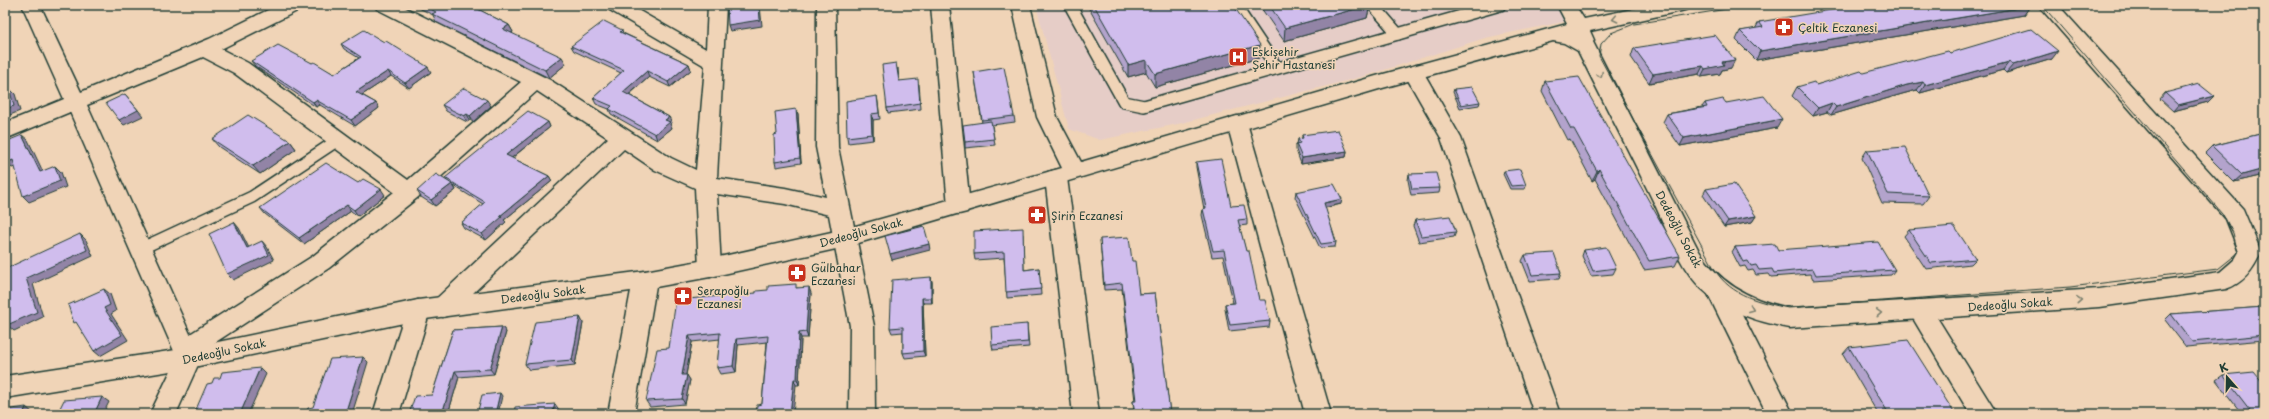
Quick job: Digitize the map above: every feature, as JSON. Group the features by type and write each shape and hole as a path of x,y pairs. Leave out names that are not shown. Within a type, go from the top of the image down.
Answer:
{"street":[{"path":"30,5 76,103 187,354"},
{"path":"5,131 204,49 294,5"},
{"path":"384,5 535,81 621,139 663,164 706,184 785,196 839,209"},
{"path":"615,5 716,63"},
{"path":"710,268 706,184 716,63 716,5"},
{"path":"826,5 827,147 862,326 862,414"},
{"path":"940,5 960,206"},
{"path":"1021,5 1039,77 1047,117 1066,176 1086,414"},
{"name":"Dedeoğlu Sokak","path":"1566,5 1688,249 1709,282 1746,307 1764,314 1790,318 2099,298 2226,280 2244,265 2250,252 2235,215 2047,5"},
{"path":"1582,37 1681,5"},
{"name":"Dedeoğlu Sokak","path":"5,387 418,310 645,280 710,268 845,238 1066,176 1237,123 1553,34 1570,38 1582,37"},
{"path":"204,49 241,68 409,192"},
{"path":"1414,73 1451,138 1547,414"},
{"path":"163,414 187,354 321,262 409,192 535,81"},
{"path":"1237,123 1318,414"},
{"path":"443,307 621,139"},
{"path":"621,414 645,280"},
{"path":"1717,288 1780,414"},
{"path":"386,414 418,310"},
{"path":"1920,310 1984,414"}],"lane":[{"path":"1070,5 1124,102 1144,106 1500,5"},
{"path":"1373,5 1398,34"},
{"path":"1240,13 1277,68"},
{"path":"140,249 252,197 338,140"}],"shaded area":[{"name":"Eskişehir Şehir Hastanesi","path":"1036,5 1557,5 1568,21 1485,38 1365,76 1178,124 1100,140 1069,129"}],"building":[{"path":"423,5 470,5 509,25 503,29 562,57 545,70 432,14 436,12"},
{"path":"727,5 759,5 760,20 728,25"},
{"path":"1094,5 1233,5 1260,45 1155,74 1146,60 1128,65"},
{"path":"1269,5 1370,5 1285,28"},
{"path":"1861,5 2030,6 1760,51 1740,31 1763,27 1759,22"},
{"path":"604,21 622,30 620,32 689,64 668,82 647,71 623,92 669,117 665,120 670,122 655,134 609,109 612,106 593,98 624,70 571,46"},
{"path":"2031,29 2058,51 2013,65 2009,62 1925,85 1923,82 1907,85 1836,107 1832,103 1818,108 1797,87 1814,82 1816,85 1861,71 1863,73 1948,51 1950,53"},
{"path":"364,30 384,42 386,41 428,67 405,83 388,71 356,92 376,103 351,120 316,100 313,102 251,61 278,45 312,63 314,62 334,74 361,57 341,44"},
{"path":"1715,35 1735,60 1722,62 1724,65 1705,69 1703,66 1653,74 1634,48"},
{"path":"896,63 899,81 918,79 920,103 887,108 882,65"},
{"path":"1004,67 1014,116 982,120 974,72"},
{"path":"1579,77 1680,256 1649,261 1599,169 1597,171 1574,129 1571,129 1545,81"},
{"path":"2199,84 2214,96 2178,105 2165,93"},
{"path":"1472,87 1480,102 1461,105 1454,89"},
{"path":"9,88 14,106 5,109 5,90"},
{"path":"464,88 487,100 470,116 467,114 464,116 442,105"},
{"path":"125,94 138,110 119,120 106,103"},
{"path":"877,96 879,113 871,114 872,134 847,137 846,101"},
{"path":"1764,96 1782,119 1684,138 1667,114 1707,107 1705,103 1723,99 1726,103"},
{"path":"796,109 800,158 775,162 774,135 777,134 775,112"},
{"path":"528,111 548,122 506,155 549,176 500,216 502,217 482,234 461,223 485,202 445,178"},
{"path":"248,115 290,141 253,166 212,139"},
{"path":"991,121 994,139 965,142 963,125"},
{"path":"1338,130 1347,151 1302,158 1296,144 1300,143 1298,139 1303,138 1302,135"},
{"path":"2264,133 2264,169 2242,175 2212,146"},
{"path":"22,135 40,172 55,166 60,181 23,196 13,160 6,163 5,160 5,142"},
{"path":"1905,147 1929,196 1888,194 1867,150"},
{"path":"1221,159 1231,206 1244,205 1247,219 1238,220 1246,251 1249,251 1259,300 1265,300 1270,321 1230,325 1225,304 1235,303 1224,250 1213,251 1203,209 1206,208 1196,162"},
{"path":"326,163 358,183 363,179 381,189 354,210 347,205 299,238 260,208"},
{"path":"1520,169 1526,185 1511,186 1504,171"},
{"path":"1436,173 1440,188 1412,189 1409,174"},
{"path":"436,174 452,184 431,200 417,191"},
{"path":"1334,184 1342,199 1324,203 1336,242 1321,244 1296,192"},
{"path":"1734,184 1756,216 1728,221 1706,189"},
{"path":"1450,216 1456,232 1421,236 1415,220"},
{"path":"234,222 247,248 262,241 269,255 227,274 209,234"},
{"path":"924,226 929,244 890,254 885,236"},
{"path":"1954,226 1976,259 1931,263 1909,230"},
{"path":"1023,228 1024,270 1039,268 1041,289 1006,292 1004,252 974,254 974,231"},
{"path":"80,234 87,250 26,278 37,312 7,325 5,318 5,269"},
{"path":"1129,237 1132,261 1135,261 1139,294 1155,293 1170,413 1135,414 1133,401 1136,401 1122,283 1104,285 1100,239"},
{"path":"1878,242 1895,270 1816,275 1813,269 1774,273 1772,269 1759,270 1756,265 1751,266 1748,261 1743,262 1735,247 1775,244 1778,250"},
{"path":"1606,247 1616,268 1593,271 1584,250"},
{"path":"1554,253 1561,273 1532,275 1525,255"},
{"path":"931,277 931,298 922,298 923,351 903,353 903,327 890,328 892,280"},
{"path":"796,284 796,288 809,287 806,332 799,333 797,379 794,379 790,414 756,414 757,405 762,404 768,336 736,339 733,366 717,368 720,333 689,336 682,375 687,375 682,399 646,401 657,349 669,348 676,300 756,293 756,291 768,290 768,286"},
{"path":"104,289 110,305 104,308 122,335 94,351 76,322 74,323 68,305"},
{"path":"2264,307 2264,335 2192,342 2171,314"},
{"path":"580,317 572,360 525,364 535,322"},
{"path":"1027,324 1028,342 992,345 991,327"},
{"path":"502,327 490,369 455,371 442,414 409,414 415,396 432,395 453,330"},
{"path":"1908,340 1955,414 1889,414 1849,347"},
{"path":"363,357 345,414 306,414 308,408 313,407 330,359"},
{"path":"260,368 240,414 194,414 207,384 212,383 214,378 220,378 222,372"},
{"path":"2254,372 2264,384 2264,414 2253,414 2223,375"},
{"path":"500,393 495,414 477,414 482,395"},
{"path":"102,397 94,414 57,414 64,400"},
{"path":"555,404 552,414 514,414 515,407"},
{"path":"26,407 23,414 5,414 5,410"},
{"path":"932,410 932,414 900,414"}],"tram line":[{"path":"1752,5 1634,24 1611,33 1601,44 1599,56 1715,270 1729,286 1738,292 1757,300 1788,308 2070,287 2218,269 2238,253 2233,233 2222,213 2042,5"}],"place":[{"name":"Çeltik Eczanesi","path":"1784,27"},
{"name":"Eskişehir Şehir Hastanesi","path":"1238,57"},
{"name":"Şirin Eczanesi","path":"1037,215"},
{"name":"Gülbahar Eczanesi","path":"797,273"},
{"name":"Serapoğlu Eczanesi","path":"683,296"}]}
